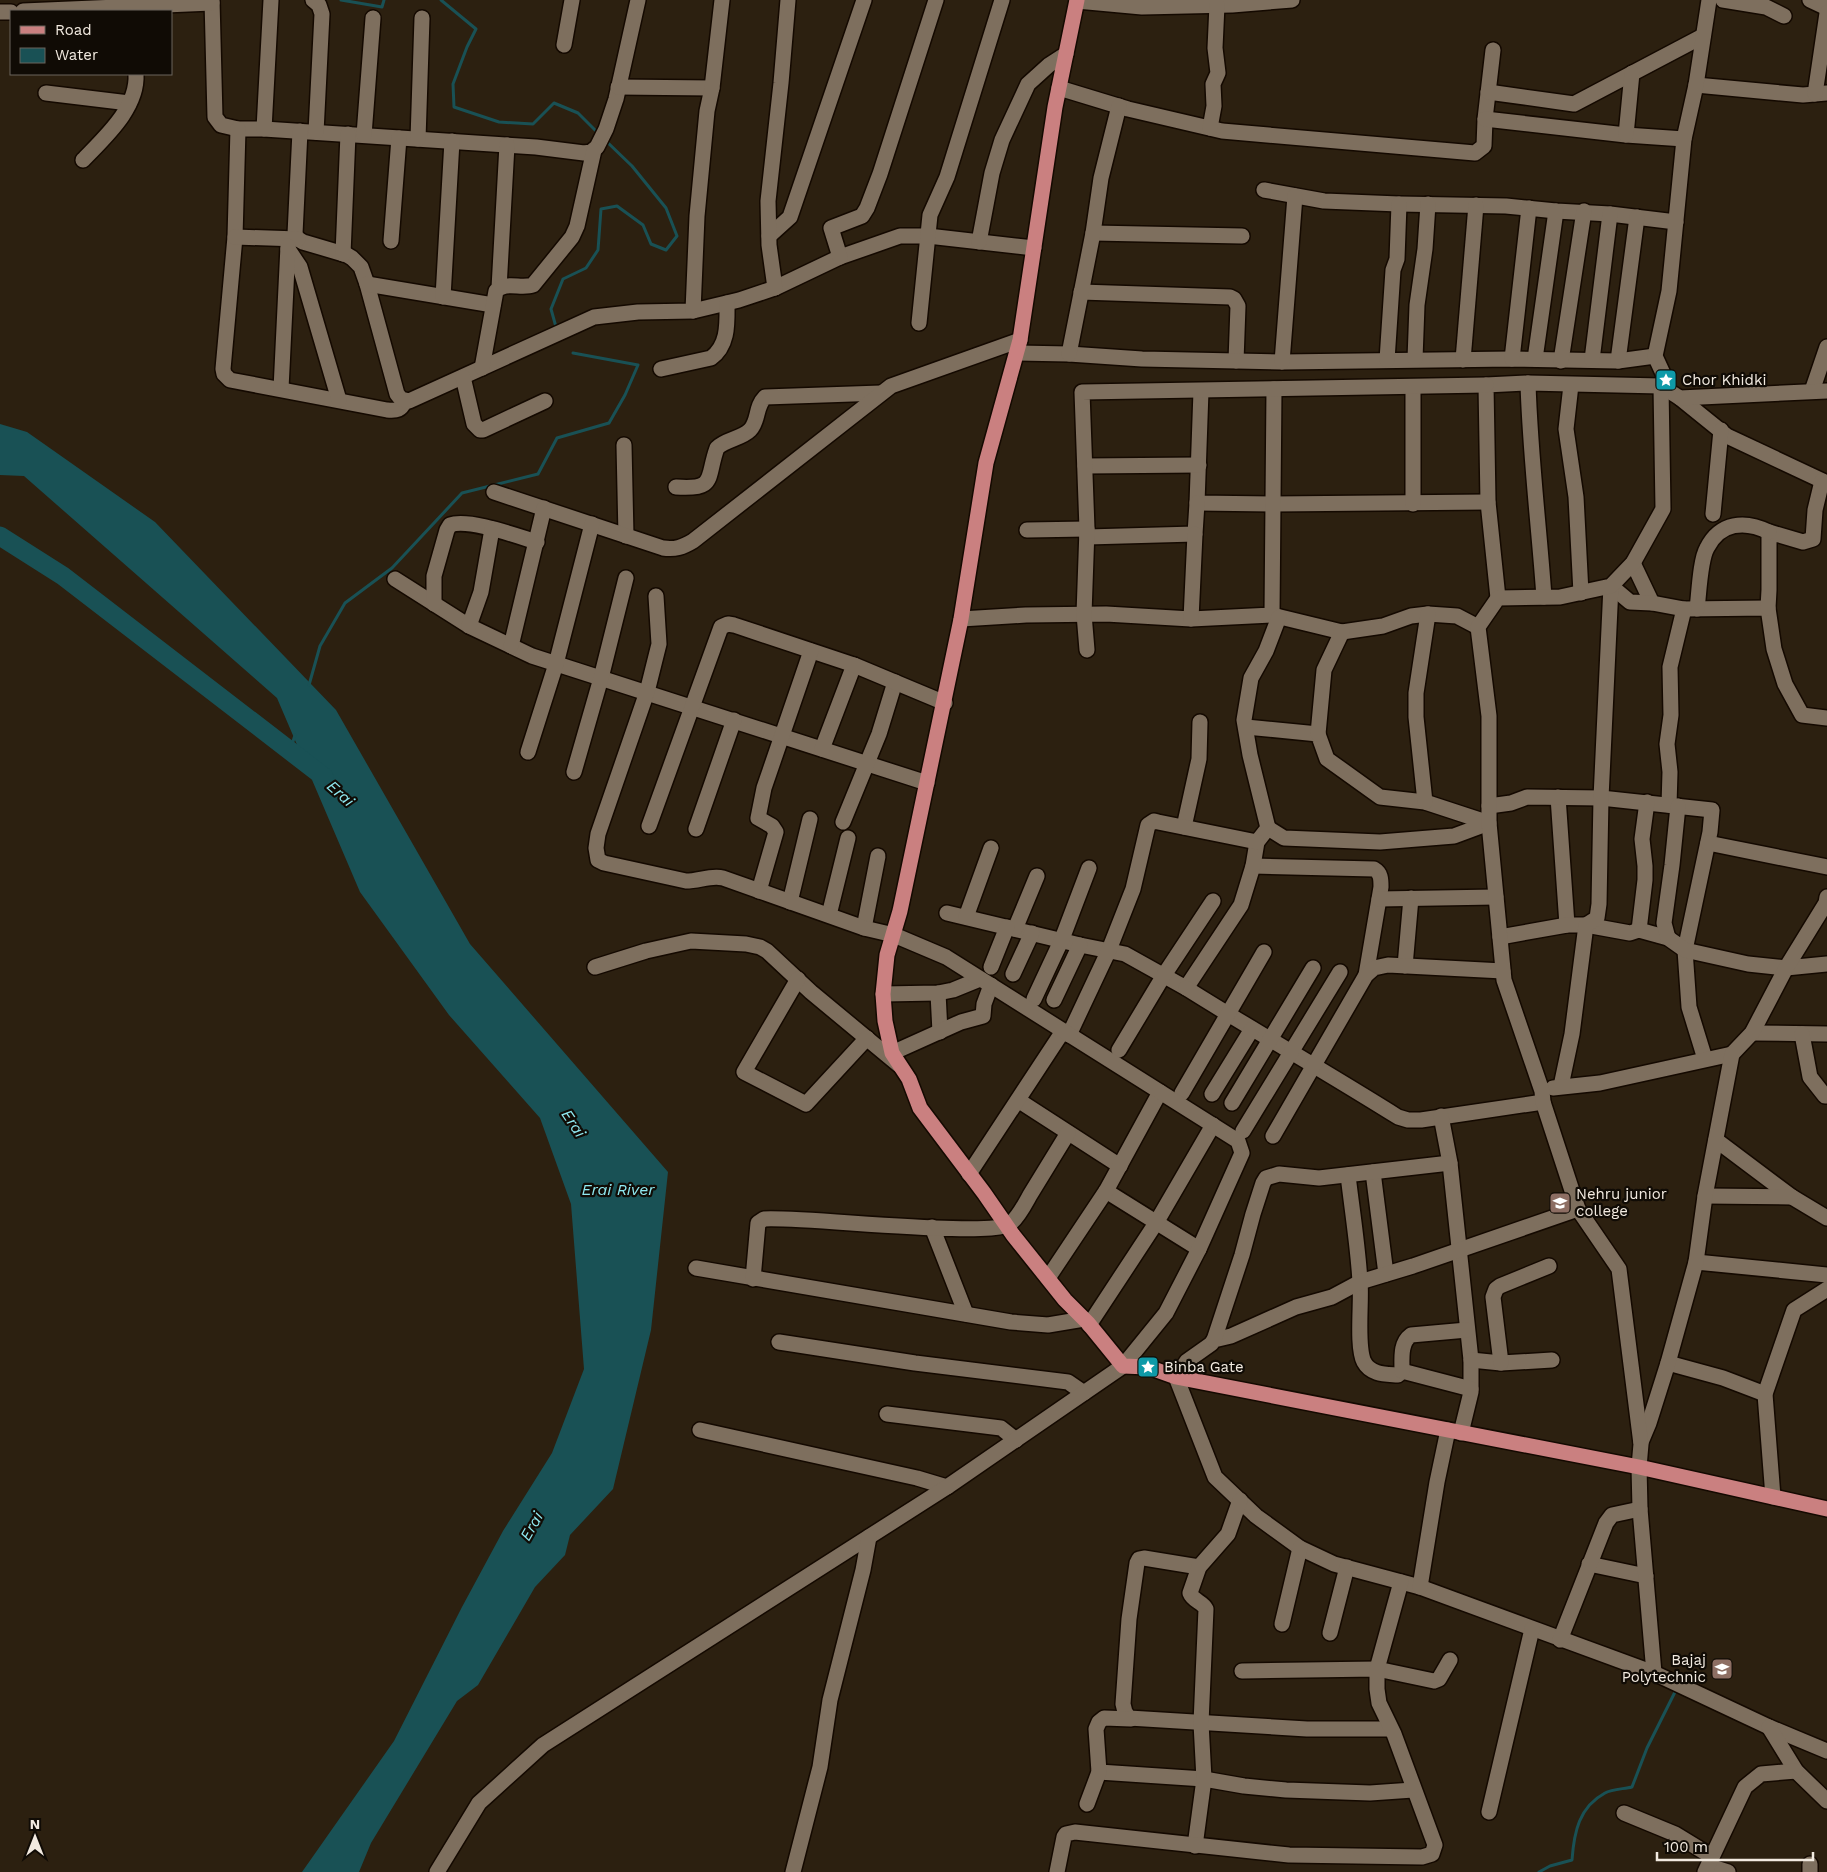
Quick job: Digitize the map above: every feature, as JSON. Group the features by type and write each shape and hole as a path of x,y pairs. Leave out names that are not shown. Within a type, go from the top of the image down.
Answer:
{"main road":[{"path":"1077,1 1059,88 1018,347 986,463 961,619 945,703 900,912 888,955 883,994 885,1022 896,1059 909,1079 920,1108 1007,1226 1065,1300 1087,1322 1123,1366 1148,1367 1176,1377 1639,1468 1827,1509"}],"street":[{"path":"264,129 272,0"},
{"path":"313,0 320,5 322,14 316,132"},
{"path":"564,45 572,0"},
{"path":"498,288 504,286 533,286 572,237 577,226 596,148 606,129 618,87 638,0"},
{"path":"692,312 697,216 707,111 712,88 722,0"},
{"path":"775,288 769,236 768,201 788,0"},
{"path":"769,236 790,217 864,0"},
{"path":"840,257 831,228 862,216 866,208 880,174 936,0"},
{"path":"919,323 930,216 947,177 1002,0"},
{"path":"1077,1 1142,7 1166,3 1217,5 1292,0"},
{"path":"1498,598 1560,597 1611,586 1633,563 1663,509 1661,386 1666,380 1655,356 1669,291 1684,139 1696,85 1709,0"},
{"path":"1723,0 1766,6 1784,16"},
{"path":"1810,0 1827,8"},
{"path":"45,10 212,2 215,117 221,125 238,129 452,141 584,153 596,148"},
{"path":"1210,128 1214,106 1213,84 1218,73 1215,48 1217,5"},
{"path":"1696,85 1802,94 1821,93 1827,13"},
{"path":"343,254 356,135 373,18"},
{"path":"418,139 422,18"},
{"path":"1488,92 1574,104 1703,36"},
{"path":"1059,88 1119,106 1222,131 1475,154 1484,146 1492,50"},
{"path":"979,242 992,173 1002,140 1028,84 1049,65 1066,54"},
{"path":"1626,135 1632,73"},
{"path":"83,160 109,132 129,103 137,81 136,75"},
{"path":"618,87 712,88"},
{"path":"46,93 129,103"},
{"path":"1069,354 1093,233 1101,178 1119,106"},
{"path":"1485,119 1626,135 1684,139"},
{"path":"238,129 235,237 224,374 230,380 391,411 401,408 405,401"},
{"path":"281,389 300,131"},
{"path":"391,241 399,138"},
{"path":"443,297 452,141"},
{"path":"482,368 495,294 498,288 507,145"},
{"path":"1264,190 1324,201 1399,204 1476,204 1637,216 1676,222"},
{"path":"1282,362 1295,196"},
{"path":"1387,360 1393,270 1397,259 1399,204"},
{"path":"1415,359 1417,305 1425,249 1428,204"},
{"path":"1463,360 1476,204"},
{"path":"1512,359 1529,208"},
{"path":"1536,359 1556,211"},
{"path":"1561,361 1584,212"},
{"path":"1592,360 1610,214"},
{"path":"1618,361 1637,216"},
{"path":"1093,233 1242,236"},
{"path":"235,237 291,242 343,254 359,264 367,284 397,394 405,401 409,401 594,317 638,312 692,312 727,303 775,288 840,257 900,236 928,236 1034,248"},
{"path":"291,242 339,400"},
{"path":"367,284 494,305"},
{"path":"1081,292 1230,297 1234,299 1238,306 1236,361"},
{"path":"661,369 711,358 718,353 722,347 727,325 727,303"},
{"path":"494,492 670,550 681,548 693,541 891,386 1018,347 1069,354 1142,359 1282,362 1415,359 1618,361 1655,356"},
{"path":"1812,391 1827,347"},
{"path":"462,377 474,424 480,430 545,401"},
{"path":"1528,383 1530,440 1544,597"},
{"path":"1086,650 1084,614 1087,533 1082,392 1413,387 1528,383 1661,386 1680,398 1727,436 1825,482 1815,510 1813,539 1803,542 1769,532 1757,526 1744,524 1730,526 1719,531 1706,549 1691,609 1670,667 1671,715 1667,744 1673,806 1672,865 1664,923 1668,938"},
{"path":"1486,385 1488,502 1498,598 1478,628 1489,716 1489,823 1504,980 1543,1096 1578,1210 1619,1269 1641,1444 1639,1468 1640,1509 1654,1673"},
{"path":"1571,385 1566,430 1576,497 1581,593"},
{"path":"1413,387 1413,504"},
{"path":"1274,389 1273,504 1275,616 1266,651 1251,678 1244,720 1250,755 1268,828 1284,838 1380,842 1454,836 1489,823"},
{"path":"1191,619 1201,391"},
{"path":"1680,398 1827,391"},
{"path":"676,487 699,487 707,482 712,472 717,448 749,430 755,421 759,405 765,397 881,393"},
{"path":"1713,514 1721,430"},
{"path":"624,445 626,536"},
{"path":"1085,466 1199,465"},
{"path":"1197,503 1413,504 1488,502"},
{"path":"511,646 544,508"},
{"path":"434,604 434,576 447,530 450,526 461,523 492,529 537,542"},
{"path":"528,752 556,664 592,524"},
{"path":"469,626 481,592 492,529"},
{"path":"1027,530 1087,533 1195,534"},
{"path":"1769,532 1768,608 1774,649 1785,684 1802,715 1827,718"},
{"path":"1633,563 1652,603"},
{"path":"574,772 601,678 626,578"},
{"path":"395,579 469,626 532,656 928,783"},
{"path":"1611,586 1630,602 1652,603 1691,609 1768,608"},
{"path":"1586,925 1597,918 1611,586"},
{"path":"443,1870 479,1803 543,1745 948,1487 1123,1366 1166,1313 1199,1249 1242,1153 1238,1141 946,957 894,935 864,928 717,877 686,881 604,863 598,860 596,848 598,834 648,692 659,644 656,596"},
{"path":"961,619 1026,614 1106,614 1191,619 1275,616 1342,632 1383,626 1411,616 1428,614 1457,616 1478,628"},
{"path":"1425,802 1416,701 1428,614"},
{"path":"650,826 692,706 721,628 724,625 734,625 854,666 945,703"},
{"path":"1342,632 1324,670 1318,734 1327,759 1380,797 1425,802 1489,823"},
{"path":"758,891 776,832 772,826 758,818 764,788 811,651"},
{"path":"822,749 854,666"},
{"path":"843,822 879,734 895,682"},
{"path":"696,829 734,720"},
{"path":"1184,827 1199,759 1200,722"},
{"path":"1246,727 1318,734"},
{"path":"1489,806 1511,803 1527,797 1558,797 1601,798 1712,810 1708,843 1685,950 1689,1008 1705,1059"},
{"path":"1558,797 1567,925"},
{"path":"1639,930 1645,880 1642,839 1647,802"},
{"path":"790,902 810,820"},
{"path":"969,1174 1018,1100 1066,1033 1108,950 1133,889 1148,825 1154,821 1257,842"},
{"path":"1186,988 1240,904 1253,866 1257,842 1268,828"},
{"path":"829,915 848,838"},
{"path":"1708,843 1827,867"},
{"path":"966,917 991,848"},
{"path":"864,928 878,856"},
{"path":"1253,866 1374,868 1379,872 1382,878 1366,975"},
{"path":"1034,999 1062,939 1089,868"},
{"path":"991,967 1037,876"},
{"path":"1379,899 1496,897"},
{"path":"1641,1444 1668,1363 1696,1262 1705,1196 1732,1054 1752,1033 1786,968 1826,903 1827,897"},
{"path":"1405,966 1411,898"},
{"path":"1120,1050 1164,975 1213,900"},
{"path":"947,913 1125,954 1186,988 1398,1117 1408,1120 1421,1120 1543,1096 1561,1086 1600,1083 1732,1054"},
{"path":"1500,938 1567,925 1586,925 1630,933 1639,930 1668,938 1685,950 1748,964 1786,968 1827,964"},
{"path":"1561,1086 1572,1034 1586,925"},
{"path":"1013,974 1032,934"},
{"path":"595,967 677,943 707,941 760,947 867,1038 896,1059 940,1032 961,1022 982,1016 985,982"},
{"path":"1054,1000 1080,945"},
{"path":"1182,1093 1264,952"},
{"path":"1273,1136 1366,975 1374,968 1380,966 1405,966 1503,971"},
{"path":"1232,1103 1313,968"},
{"path":"1243,1131 1340,972"},
{"path":"798,979 744,1072 806,1104 867,1038"},
{"path":"883,994 938,993 985,982"},
{"path":"938,993 940,1032"},
{"path":"1212,1094 1252,1029"},
{"path":"1752,1033 1827,1034"},
{"path":"1802,1034 1810,1077 1827,1096"},
{"path":"1048,1278 1106,1191 1160,1092"},
{"path":"1018,1100 1120,1166"},
{"path":"1420,1587 1437,1482 1454,1431 1471,1389 1471,1360 1460,1250 1450,1163 1441,1116"},
{"path":"696,1268 1030,1324 1048,1325 1087,1322 1156,1223 1213,1125"},
{"path":"753,1279 758,1223 762,1219 932,1227 996,1228 1007,1226 1025,1203 1068,1133"},
{"path":"1716,1140 1792,1197 1827,1218"},
{"path":"1450,1163 1314,1178 1275,1174 1264,1180 1214,1340 1187,1361 1176,1377 1216,1477 1256,1516 1300,1548 1334,1564 1420,1587 1654,1673 1769,1727 1827,1751"},
{"path":"1373,1172 1386,1274"},
{"path":"1348,1175 1360,1282 1361,1349 1365,1363 1370,1370 1398,1375 1402,1371 1405,1341 1412,1335 1467,1330"},
{"path":"1106,1191 1199,1249"},
{"path":"1705,1196 1792,1197"},
{"path":"1214,1340 1231,1336 1296,1306 1332,1297 1360,1282 1578,1210"},
{"path":"932,1227 966,1314"},
{"path":"1696,1262 1827,1276"},
{"path":"1501,1363 1494,1293 1500,1286 1549,1266"},
{"path":"1773,1498 1765,1394 1794,1310 1827,1289"},
{"path":"779,1342 915,1363 1068,1382 1084,1393"},
{"path":"1471,1360 1501,1363 1552,1360"},
{"path":"1668,1363 1723,1378 1765,1394"},
{"path":"1402,1371 1471,1389"},
{"path":"887,1414 1001,1428 1016,1440"},
{"path":"700,1430 917,1478 948,1487"},
{"path":"1195,1846 1204,1779 1201,1722 1206,1609 1203,1604 1192,1598 1190,1593 1199,1568 1228,1534 1240,1500"},
{"path":"1560,1640 1589,1564 1609,1519 1612,1516 1640,1509"},
{"path":"793,1872 820,1767 830,1700 863,1570 869,1537"},
{"path":"1282,1624 1300,1548"},
{"path":"1131,1719 1125,1712 1123,1704 1129,1619 1137,1563 1144,1558 1199,1568"},
{"path":"1589,1564 1646,1576"},
{"path":"1330,1634 1347,1567"},
{"path":"1057,1872 1064,1837 1070,1832 1288,1855 1428,1856 1432,1854 1435,1845 1391,1729 1379,1703 1377,1689 1377,1669 1401,1582"},
{"path":"1489,1812 1532,1629"},
{"path":"1242,1670 1377,1669 1434,1681 1439,1679 1450,1660"},
{"path":"1087,1804 1099,1772 1096,1729 1104,1718 1307,1729 1391,1729"},
{"path":"1769,1727 1796,1771 1827,1801"},
{"path":"1708,1865 1744,1787 1761,1774 1796,1771"},
{"path":"1099,1772 1204,1779 1244,1786 1286,1790 1370,1793 1413,1790"},
{"path":"1624,1814 1675,1834 1708,1865 1728,1872"}],"water":[{"name":"Erai River","path":"0,424 27,432 155,522 336,710 470,944 668,1172 651,1330 613,1489 570,1535 565,1555 535,1587 478,1685 457,1701 371,1843 359,1872 302,1872 394,1741 503,1531 552,1453 584,1369 571,1204 540,1118 449,1015 360,892 277,698 24,476 0,475"}],"waterway":[{"path":"341,0 382,7 384,0"},
{"path":"441,0 476,29 453,84 454,107 499,122 533,124 554,103 578,113 599,134"},
{"path":"556,327 551,309 563,279 586,268 598,250 601,209 617,206 643,225 651,244 666,250 677,236 666,208 632,166 605,140"},
{"path":"309,685 320,646 345,603 392,568 462,493 538,474 557,438 609,423 625,395 638,365 573,353"},
{"name":"Erai","path":"0,536 63,576 324,777"},
{"path":"290,751 295,735"},
{"path":"1539,1872 1550,1866 1572,1860 1576,1830 1589,1805 1608,1792 1632,1787 1647,1748 1677,1688"}],"place":[{"name":"Chor Khidki","path":"1666,380"},
{"name":"Nehru junior college","path":"1560,1203"},
{"name":"Binba Gate","path":"1148,1367"},
{"name":"Bajaj Polytechnic","path":"1722,1669"}]}
